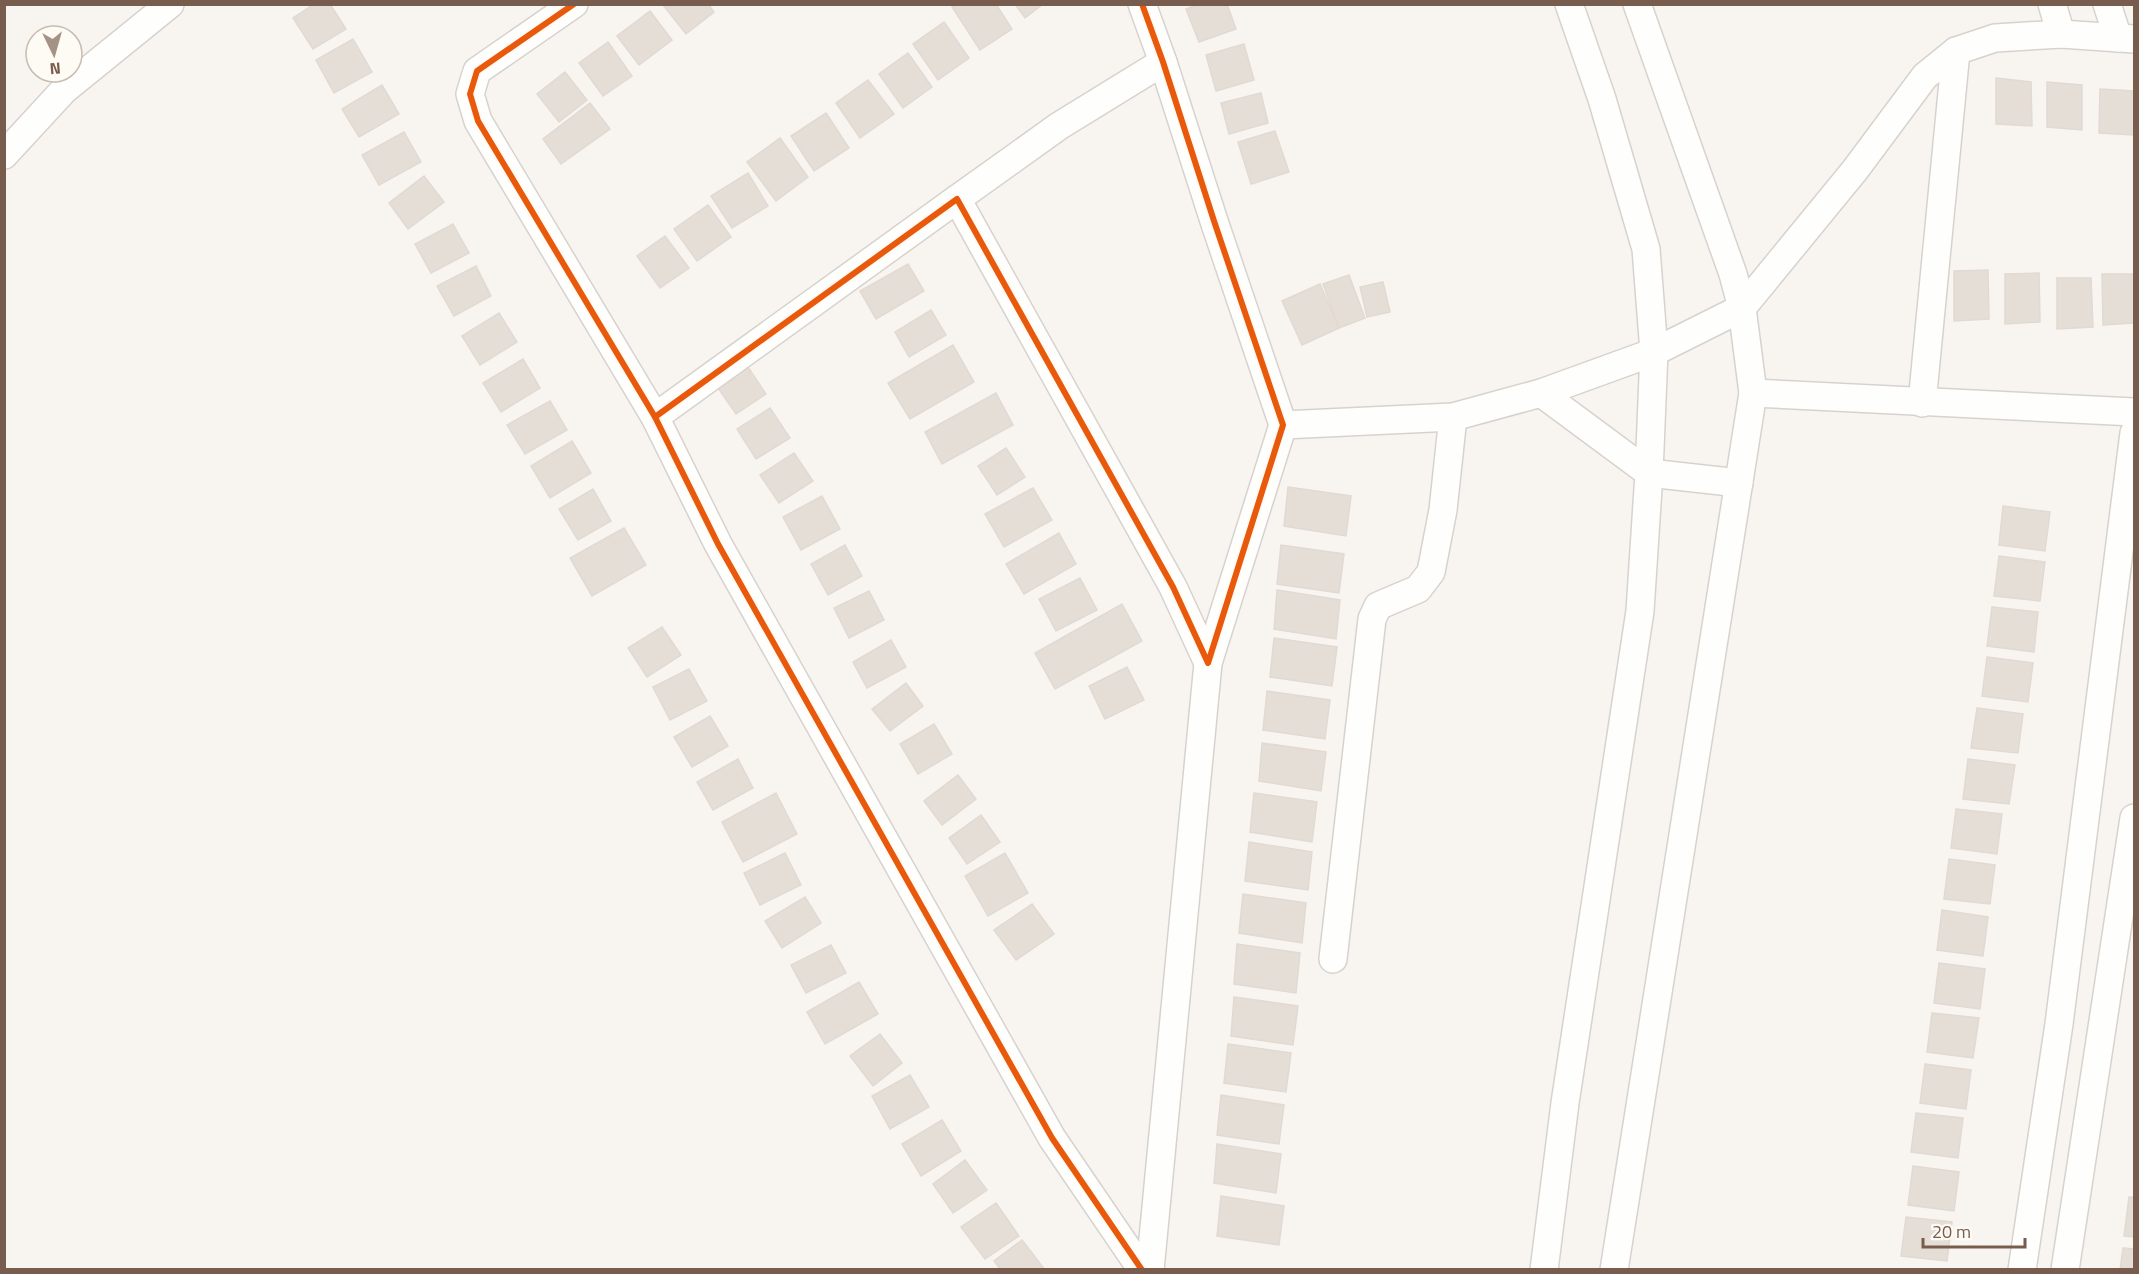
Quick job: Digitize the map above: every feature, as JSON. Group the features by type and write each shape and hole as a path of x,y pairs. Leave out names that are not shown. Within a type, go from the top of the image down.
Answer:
{"street":[{"path":"4,155 63,90 170,4"},
{"path":"574,4 477,71 470,93 478,121 655,417 718,544 1052,1138 1142,1269"},
{"path":"1142,4 1283,425 1208,663 1150,1269"},
{"path":"1544,1269 1565,1103 1640,611 1654,352 1646,249 1602,99 1569,4"},
{"path":"1614,1269 1753,393 1742,308 1733,274 1637,4"},
{"path":"2052,4 2061,34"},
{"path":"2107,4 2126,39"},
{"path":"1283,425 1453,417 1541,393 1654,352 1742,308 1855,170 1924,76 1956,51 1995,38 2061,34 2126,39"},
{"path":"1922,403 1956,51"},
{"path":"655,417 1059,126 1163,62"},
{"path":"957,199 1173,587 1208,663"},
{"path":"1541,393 1649,473 1739,483"},
{"path":"1753,393 2134,412"},
{"path":"1333,959 1372,619 1378,606 1418,589 1431,572 1443,510 1453,417"},
{"path":"2022,1269 2060,1024 2134,433"},
{"path":"2065,1269 2134,818"}],"building":[{"path":"314,4 330,4 346,29 313,49 293,18"},
{"path":"708,4 714,12 686,34 663,5"},
{"path":"956,4 996,4 1012,29 980,50 952,7"},
{"path":"1015,4 1043,4 1025,18"},
{"path":"1199,4 1227,4 1236,29 1199,42 1186,9"},
{"path":"650,11 672,40 639,65 617,36"},
{"path":"944,22 969,58 938,80 913,44"},
{"path":"353,39 372,72 334,93 316,60"},
{"path":"608,42 632,76 603,96 579,63"},
{"path":"1244,44 1254,80 1216,91 1206,55"},
{"path":"908,53 932,87 903,108 879,74"},
{"path":"565,72 587,100 559,122 537,94"},
{"path":"1996,78 2031,82 2032,126 1996,124"},
{"path":"868,80 894,114 860,138 836,103"},
{"path":"2047,82 2082,85 2082,130 2047,127"},
{"path":"382,85 399,114 359,137 342,109"},
{"path":"2100,89 2134,91 2134,135 2099,133"},
{"path":"1261,93 1268,123 1229,134 1221,103"},
{"path":"590,103 610,129 561,164 543,139"},
{"path":"826,113 849,148 814,171 791,136"},
{"path":"1275,131 1289,172 1251,184 1238,142"},
{"path":"404,132 421,162 379,185 362,155"},
{"path":"780,138 808,177 776,201 747,162"},
{"path":"748,173 768,206 732,228 711,196"},
{"path":"424,176 444,202 408,229 389,203"},
{"path":"708,205 731,237 697,261 674,229"},
{"path":"453,224 469,253 431,273 415,244"},
{"path":"665,236 689,268 660,288 637,256"},
{"path":"908,264 924,291 876,319 860,291"},
{"path":"476,266 491,296 454,316 437,286"},
{"path":"1988,270 1989,319 1954,321 1954,271"},
{"path":"2039,273 2040,322 2005,324 2005,274"},
{"path":"2102,274 2134,274 2134,323 2103,325"},
{"path":"1349,275 1365,318 1339,328 1323,284"},
{"path":"2057,278 2091,278 2093,327 2057,329"},
{"path":"1383,282 1390,312 1367,317 1360,287"},
{"path":"1320,284 1339,328 1302,345 1282,301"},
{"path":"931,310 946,335 909,357 895,332"},
{"path":"499,313 517,342 480,365 462,336"},
{"path":"953,345 974,382 910,419 888,383"},
{"path":"523,359 540,388 501,412 483,383"},
{"path":"748,367 766,394 736,414 718,388"},
{"path":"996,393 1013,425 942,464 925,432"},
{"path":"550,401 567,430 525,454 507,425"},
{"path":"770,408 790,438 756,459 737,429"},
{"path":"572,441 591,473 550,498 531,466"},
{"path":"1006,448 1025,477 997,495 978,466"},
{"path":"794,453 813,481 779,503 760,475"},
{"path":"1288,487 1351,496 1346,536 1284,526"},
{"path":"1033,488 1052,520 1004,547 985,514"},
{"path":"593,489 611,521 578,540 559,509"},
{"path":"822,496 840,529 801,550 783,517"},
{"path":"2003,506 2050,512 2045,551 1999,545"},
{"path":"624,528 646,565 592,596 570,558"},
{"path":"1059,533 1076,564 1024,594 1006,564"},
{"path":"845,545 862,576 828,595 811,564"},
{"path":"1281,545 1344,554 1339,593 1277,584"},
{"path":"1999,556 2045,562 2040,601 1994,596"},
{"path":"1080,578 1097,610 1056,631 1039,599"},
{"path":"1277,590 1340,600 1336,639 1274,629"},
{"path":"869,591 884,620 849,638 834,608"},
{"path":"1122,604 1142,641 1055,689 1035,653"},
{"path":"1992,607 2038,612 2034,652 1987,646"},
{"path":"662,627 681,655 647,677 628,648"},
{"path":"1274,638 1337,647 1332,686 1270,677"},
{"path":"891,640 906,667 867,688 853,662"},
{"path":"1987,657 2033,663 2028,702 1982,696"},
{"path":"1127,667 1144,700 1105,719 1089,686"},
{"path":"689,669 707,701 670,720 653,687"},
{"path":"906,683 923,706 890,731 872,709"},
{"path":"1267,691 1330,700 1325,739 1263,730"},
{"path":"1977,708 2023,714 2018,753 1971,748"},
{"path":"710,716 728,746 692,767 674,737"},
{"path":"934,724 952,754 918,774 900,744"},
{"path":"1262,743 1326,752 1321,791 1259,781"},
{"path":"738,759 753,788 713,810 697,782"},
{"path":"1968,759 2015,765 2009,804 1963,799"},
{"path":"958,775 976,799 942,825 924,801"},
{"path":"776,793 797,834 743,862 722,822"},
{"path":"1254,793 1317,802 1312,842 1250,832"},
{"path":"1956,809 2002,814 1997,854 1951,848"},
{"path":"981,815 1000,842 967,864 949,838"},
{"path":"1249,842 1312,852 1308,890 1245,881"},
{"path":"785,853 801,885 760,905 744,873"},
{"path":"1005,853 1028,893 988,916 965,876"},
{"path":"1949,859 1995,865 1990,904 1944,899"},
{"path":"1243,894 1306,903 1302,943 1239,933"},
{"path":"805,897 821,923 782,948 765,921"},
{"path":"1032,904 1054,934 1016,960 994,930"},
{"path":"1942,910 1988,917 1983,956 1937,950"},
{"path":"1237,944 1300,953 1296,993 1234,984"},
{"path":"831,945 846,973 806,993 791,965"},
{"path":"1939,963 1985,969 1980,1009 1934,1003"},
{"path":"859,982 878,1014 825,1044 807,1012"},
{"path":"1234,997 1298,1006 1293,1045 1231,1036"},
{"path":"1932,1013 1979,1018 1973,1058 1927,1052"},
{"path":"880,1034 902,1063 873,1086 850,1056"},
{"path":"1228,1044 1291,1053 1286,1092 1224,1083"},
{"path":"1925,1064 1971,1070 1966,1109 1920,1103"},
{"path":"910,1075 929,1107 890,1129 872,1096"},
{"path":"1221,1095 1284,1105 1279,1144 1217,1135"},
{"path":"1916,1113 1963,1118 1958,1158 1911,1152"},
{"path":"942,1120 961,1151 921,1176 902,1144"},
{"path":"1217,1144 1281,1154 1276,1193 1214,1183"},
{"path":"965,1160 987,1190 953,1213 933,1184"},
{"path":"1913,1166 1959,1172 1954,1211 1908,1205"},
{"path":"1221,1196 1284,1206 1279,1245 1217,1236"},
{"path":"2129,1197 2134,1197 2134,1237 2124,1236"},
{"path":"996,1203 1019,1236 985,1259 961,1227"},
{"path":"1906,1217 1952,1222 1947,1261 1901,1256"},
{"path":"1022,1240 1045,1270 1001,1270 994,1261"},
{"path":"2123,1248 2134,1249 2134,1270 2120,1270"}],"cycle path":[{"path":"574,4 477,71 470,94 478,121 655,417 718,544 1052,1138 1142,1270"},
{"path":"655,417 957,199 1173,587 1208,663 1283,425 1142,4"}]}
